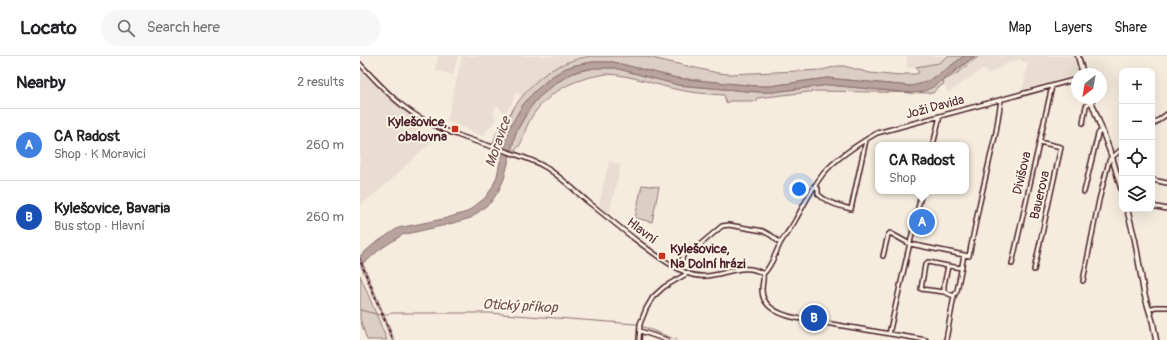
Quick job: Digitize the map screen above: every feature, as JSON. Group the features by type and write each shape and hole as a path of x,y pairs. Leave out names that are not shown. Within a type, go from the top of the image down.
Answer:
{"main road":[{"path":"1078,56 1081,68"},
{"path":"1092,104 1112,157 1119,181"},
{"path":"1128,212 1135,240 1144,293 1153,323 1156,340"}],"street":[{"name":"Hlavní","path":"360,64 401,104 418,116 443,129 537,163 555,174 654,253 688,274 707,277 749,268 758,270 763,274"},
{"name":"Joži Davida","path":"763,274 767,270 780,243 796,220 814,186 824,173 835,162 877,133 1071,81"},
{"name":"Divišova","path":"1012,264 1052,86"},
{"path":"883,256 888,235 890,233 910,244 969,256 996,132 1001,100"},
{"path":"1083,123 1087,104"},
{"path":"1155,123 1167,114"},
{"path":"934,142 940,116"},
{"path":"1084,192 1098,134 1101,130"},
{"path":"814,186 818,189 818,194 821,197 851,210 866,140"},
{"name":"Bauerova","path":"1034,270 1061,147 1039,142"},
{"path":"1083,281 1109,161 1119,151"},
{"path":"1155,180 1167,183"},
{"path":"889,334 921,194"},
{"path":"1155,207 1167,209"},
{"path":"680,269 684,251 696,248 722,226 728,225 760,230 772,236 780,243"},
{"path":"946,340 954,296 964,255"},
{"path":"954,296 944,292 921,289 925,265 928,262 962,268"},
{"path":"944,292 944,284 948,266"},
{"path":"639,340 640,324 649,304 664,287 688,274"},
{"path":"763,274 763,297 770,307 781,314 904,338 926,340"},
{"path":"1149,310 1155,307 1167,307"},
{"path":"640,330 667,340"}],"shaded area":[{"path":"438,56 458,56 453,75 435,70"},
{"path":"462,56 583,56 563,64 530,87 522,96 515,93 512,103 505,114 497,105 493,113 496,120 482,136 447,121"},
{"path":"590,56 643,56 718,73 729,74 822,70 844,66 870,73 900,76 919,73 916,67 939,63 948,56 964,56 932,79 918,85 910,86 827,78 770,86 756,86 677,78 613,62 592,62 566,68 551,77 532,94 522,106 509,127 502,147 493,144 499,129 532,85 552,70 563,64"},
{"path":"907,56 948,56 939,63 907,68"},
{"path":"964,56 975,56 933,87 922,92 912,93 829,85 773,92 758,92 678,85 615,68 595,68 579,71 556,83 537,99 528,111 516,132 504,179 491,202 471,218 402,235 379,250 368,260 360,264 360,256 374,244 398,228 443,219 467,212 485,198 492,188 497,176 505,137 509,127 522,106 532,94 551,77 566,68 592,62 613,62 677,78 756,86 770,86 827,78 910,86 918,85 932,79"},
{"path":"975,56 979,56 959,72 943,81 944,84 933,93 913,93 946,79"},
{"path":"979,56 1074,56 1078,68 1071,68 1071,76 1025,89 1025,91 1022,92 1028,63 1021,61 1021,59 1010,62 988,74 984,69 948,92 943,82 959,72"},
{"path":"595,68 615,68 678,85 758,92 773,92 829,85 908,93 817,91 757,98 755,102 730,101 726,103 724,95 685,91 625,76 606,74 575,82 551,95 532,117 526,127 518,148 511,150 516,132 537,99 556,83 571,74"},
{"path":"360,69 400,108 419,123 418,125 431,142 389,182 360,206"},
{"path":"609,161 621,165 609,214 599,205"},
{"path":"642,185 659,187 652,222 635,218"},
{"path":"360,253 396,340 390,340 360,267"},
{"path":"360,275 387,340 367,340 360,319"}],"waterway":[{"name":"Otický příkop","path":"360,310 380,315 393,313 489,313 636,324 677,340"}],"railway":[{"path":"360,260 393,340"}],"place":[{"name":"Kylešovice, obalovna","path":"455,129"},
{"name":"CA Radost","path":"922,222"},
{"name":"Kylešovice, Na Dolní hrázi","path":"662,256"},
{"name":"Kylešovice, Bavaria","path":"814,318"}],"water label":[{"name":"Moravice","path":"498,142"}]}
